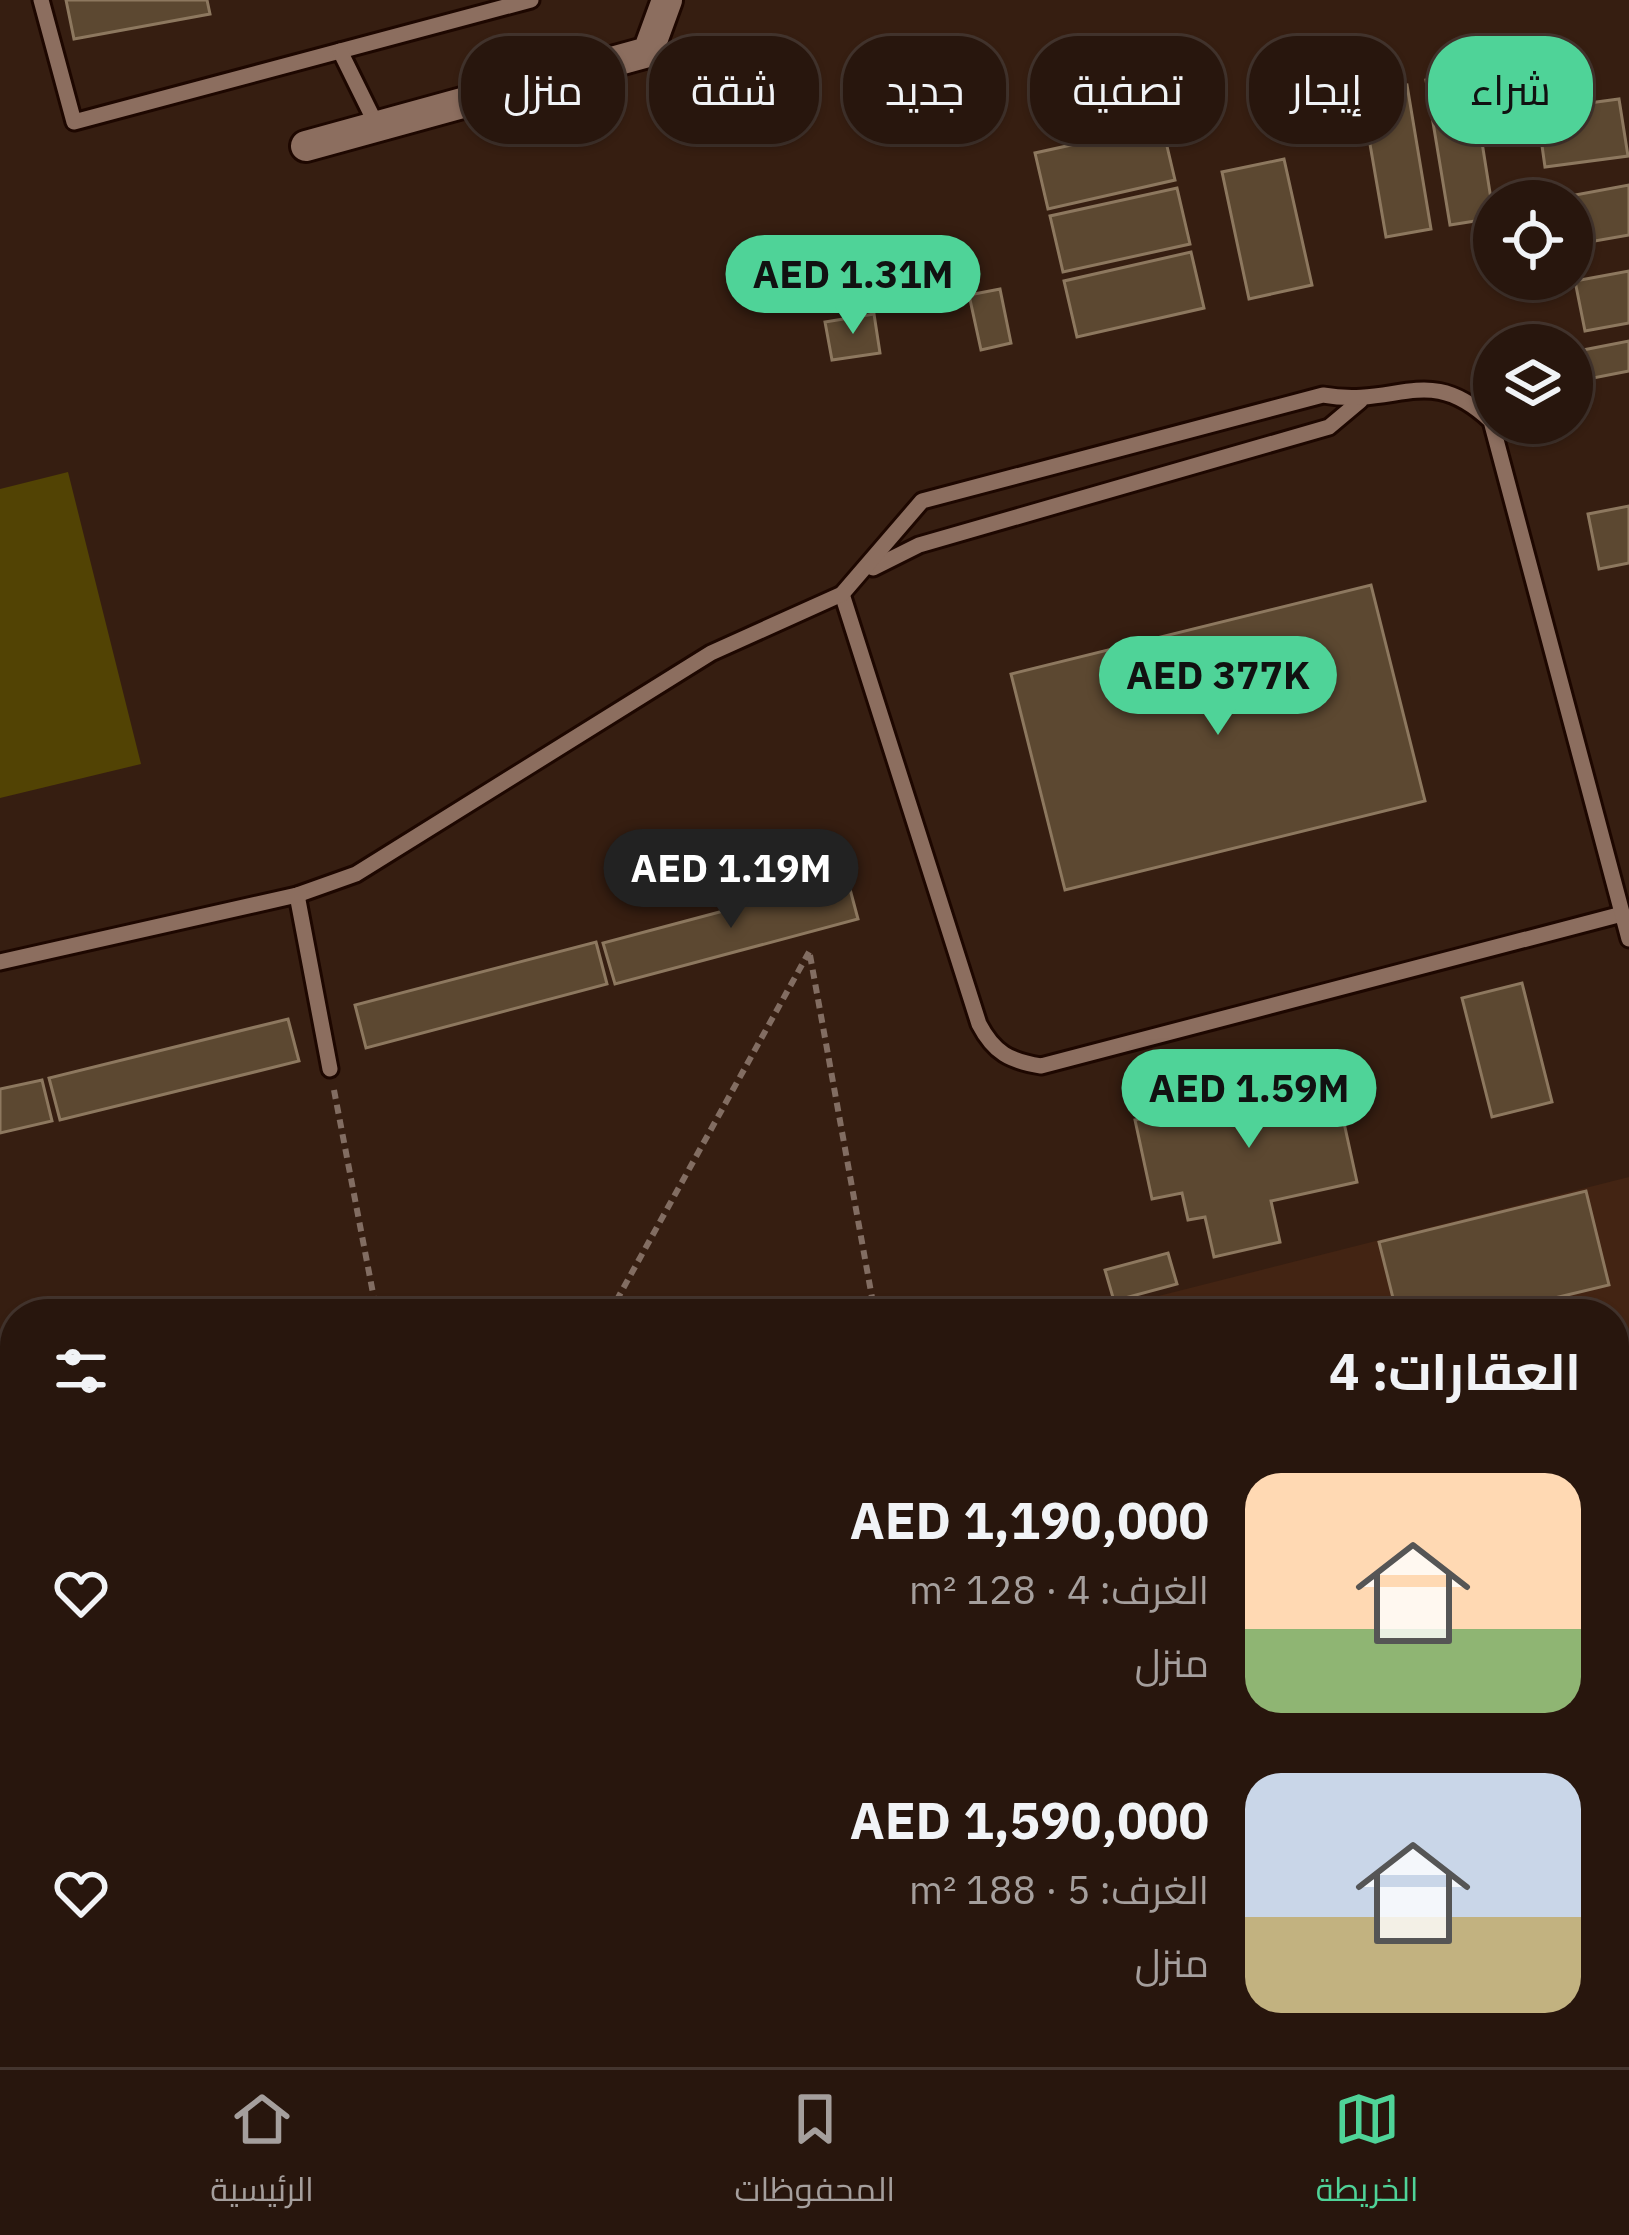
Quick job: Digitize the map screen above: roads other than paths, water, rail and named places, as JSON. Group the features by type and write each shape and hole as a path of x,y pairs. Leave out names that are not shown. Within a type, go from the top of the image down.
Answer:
{"street":[{"path":"306,146 648,52 667,0"}],"lane":[{"path":"40,0 74,122 531,0"},
{"path":"340,51 377,126"},
{"path":"0,962 297,895 356,874 711,652 842,594 922,501 1323,395 1360,401 1434,388 1464,396 1491,421 1629,939"},
{"path":"863,573 919,545 1329,427 1360,401"},
{"path":"842,594 979,1024 990,1045 1012,1061 1041,1066 1622,914"},
{"path":"297,895 330,1069"}]}
